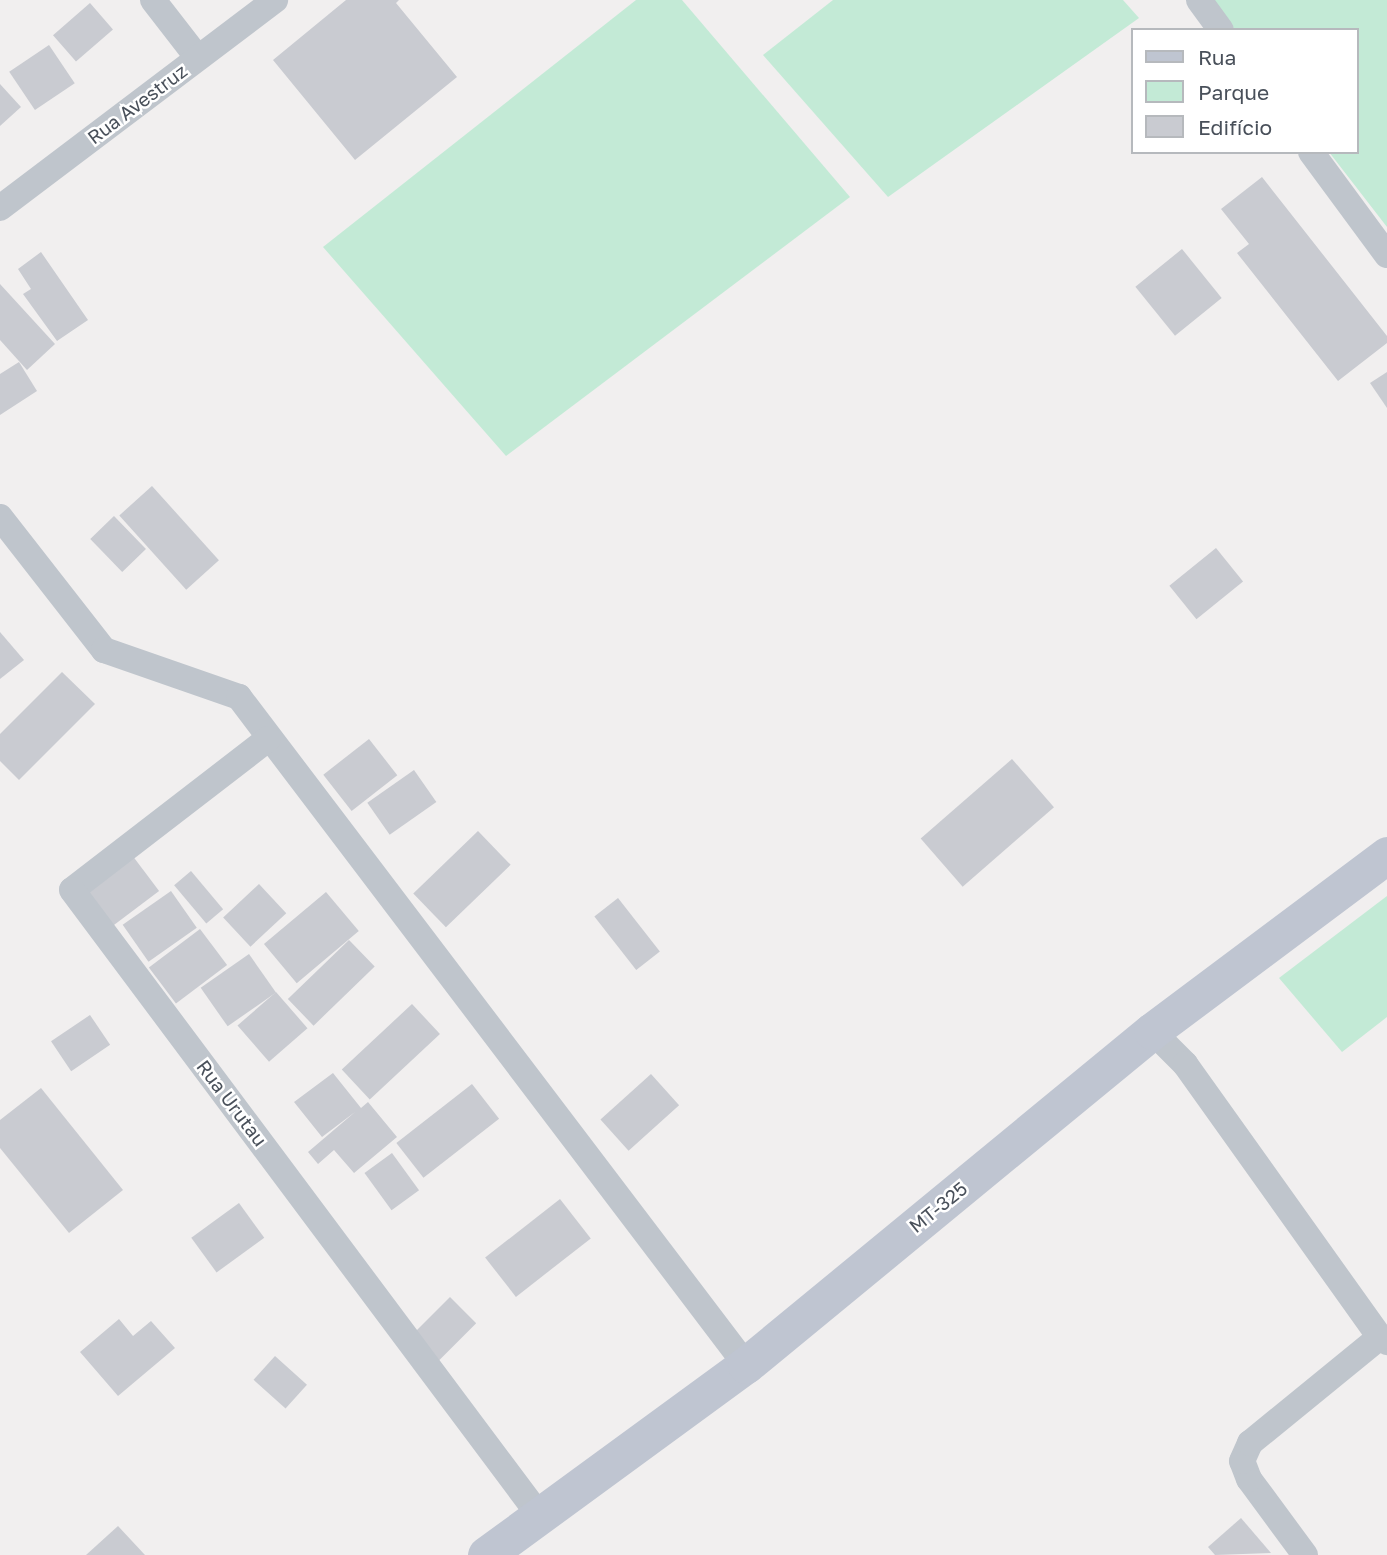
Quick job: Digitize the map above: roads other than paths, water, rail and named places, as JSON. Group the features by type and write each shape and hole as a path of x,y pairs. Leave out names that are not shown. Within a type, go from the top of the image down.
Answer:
{"main road":[{"name":"MT-325","path":"485,1555 746,1365 1152,1031 1387,855"}],"street":[{"path":"153,0 198,58"},
{"name":"Rua Avestruz","path":"0,208 275,0"},
{"path":"1199,0 1220,28"},
{"path":"1312,154 1387,255"},
{"path":"0,517 104,650 239,697 268,739 746,1365"},
{"name":"Rua Urutau","path":"268,739 72,890 539,1515"},
{"path":"1152,1031 1185,1063 1384,1339 1250,1443 1242,1461 1249,1479 1305,1555"}]}
